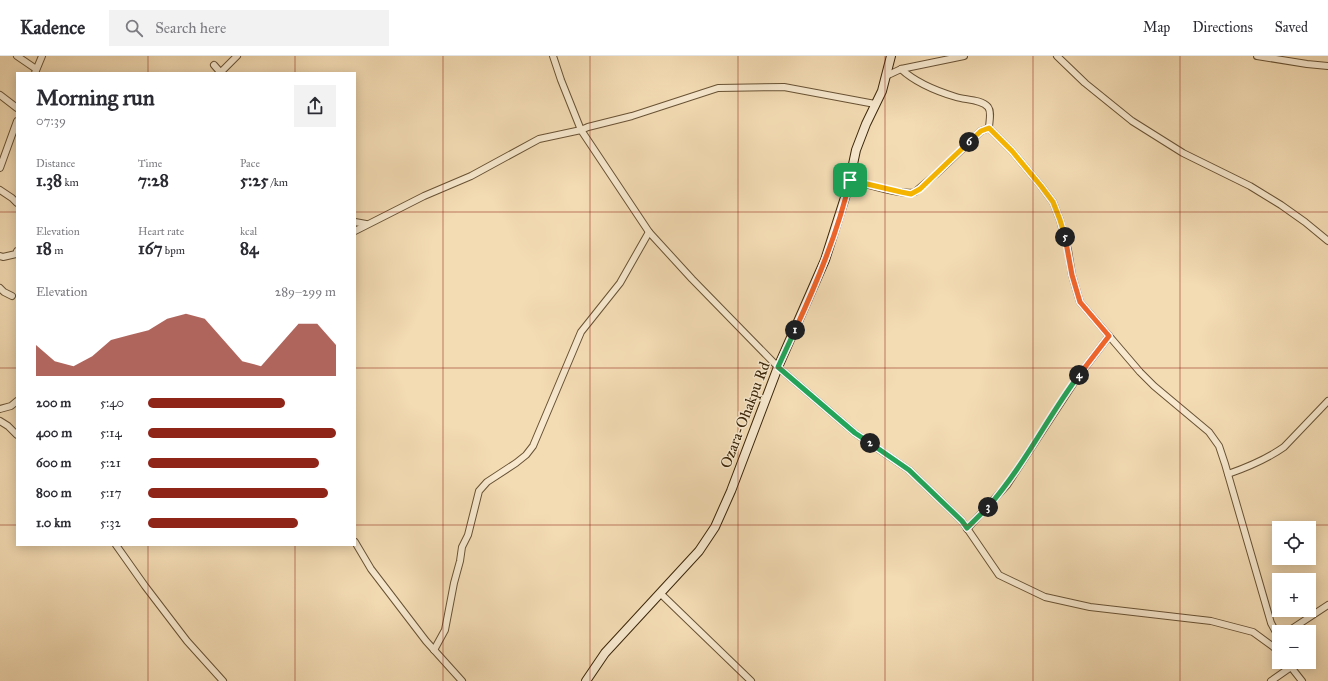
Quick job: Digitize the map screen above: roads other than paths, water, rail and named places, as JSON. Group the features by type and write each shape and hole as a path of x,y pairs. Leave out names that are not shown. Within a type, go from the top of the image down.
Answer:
{"main road":[{"name":"Ozara-Ohakpu Rd","path":"586,681 605,653 699,552 715,527 731,491 778,367 825,260 850,180 856,150 866,124 882,91 891,56"}],"street":[{"path":"17,56 36,71 42,56"},
{"path":"221,72 237,56"},
{"path":"553,56 581,130 649,232 692,279 778,367 855,433 909,470 962,521 999,575 1045,597 1090,607 1211,622 1253,632 1270,644"},
{"path":"886,76 901,69 964,56"},
{"path":"1056,56 1085,83 1132,121 1183,153 1250,186 1281,205 1328,241"},
{"path":"1257,56 1328,66"},
{"path":"214,65 219,72"},
{"path":"901,69 910,77 924,85 956,97 980,102 988,107 990,113 989,128 1012,151 1053,202 1060,220 1068,250 1072,275 1080,302 1154,386 1209,432 1219,446 1272,625"},
{"path":"356,230 424,196 471,176 539,139 581,130 632,116 718,88 784,87 876,104"},
{"path":"0,95 16,107"},
{"path":"0,168 2,155 16,123"},
{"path":"850,180 911,194 935,175 981,131 989,128"},
{"path":"0,190 16,202"},
{"path":"356,222 366,224"},
{"path":"434,650 445,630 462,547 468,535 479,491 487,482 516,463 533,446 581,332 617,288 649,232"},
{"path":"0,256 3,257 16,254"},
{"path":"0,288 12,296"},
{"path":"967,528 1007,485 1077,378 1109,336"},
{"path":"1228,474 1259,462 1276,453 1290,441 1328,401"},
{"path":"0,409 11,406 16,402"},
{"path":"0,421 16,434"},
{"path":"356,544 371,569 426,641 462,681"},
{"path":"117,546 182,635 223,681"},
{"path":"661,594 751,681"},
{"path":"1298,625 1328,605"},
{"path":"1271,681 1284,669"},
{"path":"1293,669 1302,681"}]}
